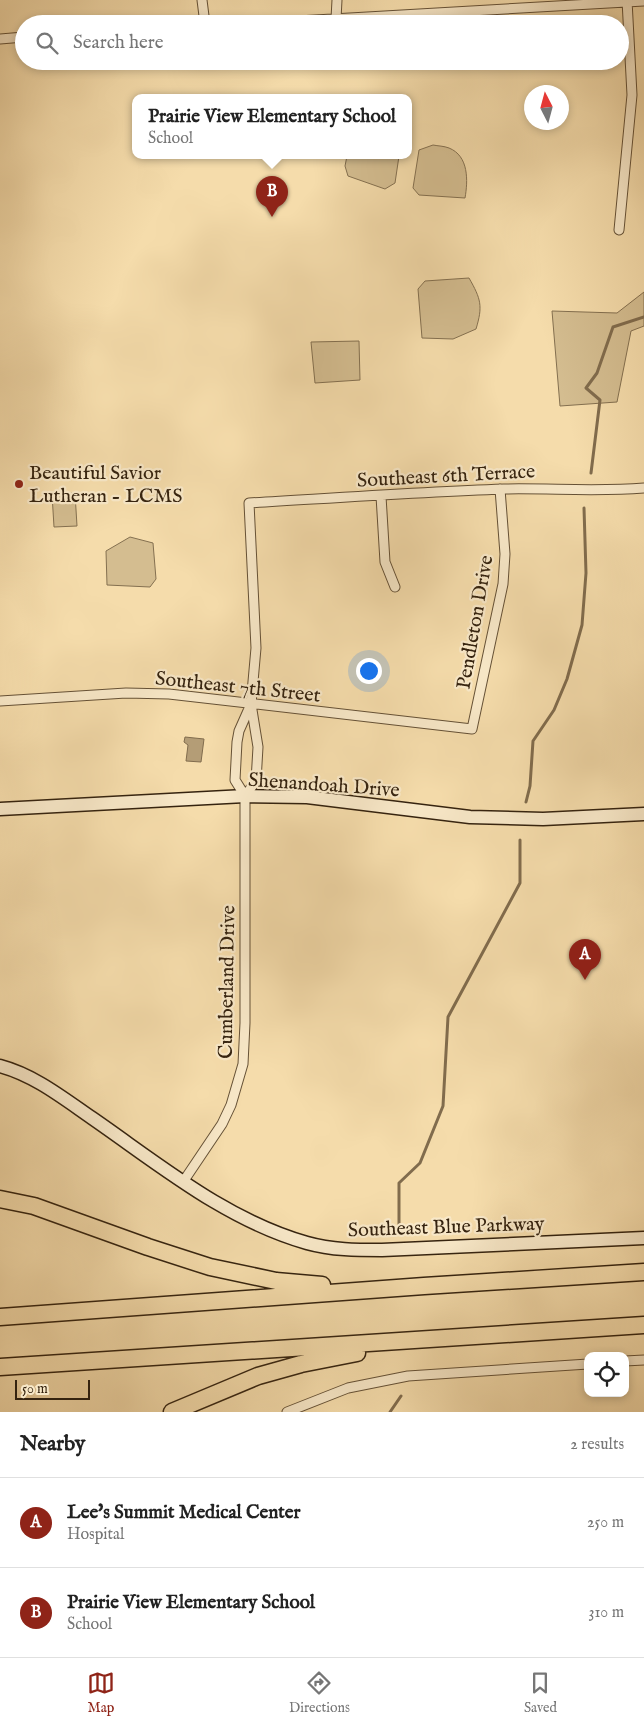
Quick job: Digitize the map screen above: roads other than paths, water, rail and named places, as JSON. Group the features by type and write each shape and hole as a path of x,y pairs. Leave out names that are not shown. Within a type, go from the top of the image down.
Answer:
{"highway":[{"path":"0,1199 34,1206 210,1267 276,1281 324,1286 424,1286"},
{"path":"0,1317 644,1272"},
{"path":"0,1368 644,1325"},
{"path":"172,1412 249,1380 301,1364 353,1353 408,1348 421,1340"}],"street":[{"path":"202,0 204,15"},
{"path":"336,15 337,0"},
{"path":"494,0 494,10"},
{"path":"627,1 628,15"},
{"path":"406,15 644,1"},
{"path":"0,39 15,38"},
{"path":"619,230 632,96 629,39"},
{"name":"Southeast 6th Terrace","path":"249,503 551,488 617,490 644,488"},
{"name":"Pendleton Drive","path":"472,730 503,584 505,554 500,490"},
{"path":"381,496 386,562 395,587"},
{"name":"Cumberland Drive","path":"245,796 256,780 258,748 251,704 256,648 249,503"},
{"name":"Southeast 7th Street","path":"0,701 126,693 169,694 472,730"},
{"name":"Cumberland Drive","path":"183,1182 222,1124 233,1099 243,1064 245,1023 245,796 235,780 237,742 251,704"},
{"name":"Shenandoah Drive","path":"0,809 245,796 307,797 470,817 543,818 644,814"},
{"name":"Southeast Blue Parkway","path":"0,1066 40,1082 183,1182 241,1217 269,1230 308,1243 344,1249 382,1250 644,1238"},
{"path":"629,1361 644,1360"},
{"path":"287,1412 348,1388 408,1376 584,1364"}],"waterway":[{"path":"591,473 600,400 586,388 597,373 613,327 644,317"},
{"path":"526,802 530,786 533,741 554,710 567,679 582,625 586,573 584,508"},
{"path":"399,1225 399,1183 420,1163 443,1106 448,1017 520,883 520,840"},
{"path":"390,1412 401,1396"}],"place":[{"name":"Prairie View Elementary School","path":"272,217"},
{"name":"Beautiful Savior Lutheran - LCMS","path":"19,484"},
{"name":"Lee's Summit Medical Center","path":"585,980"}]}
